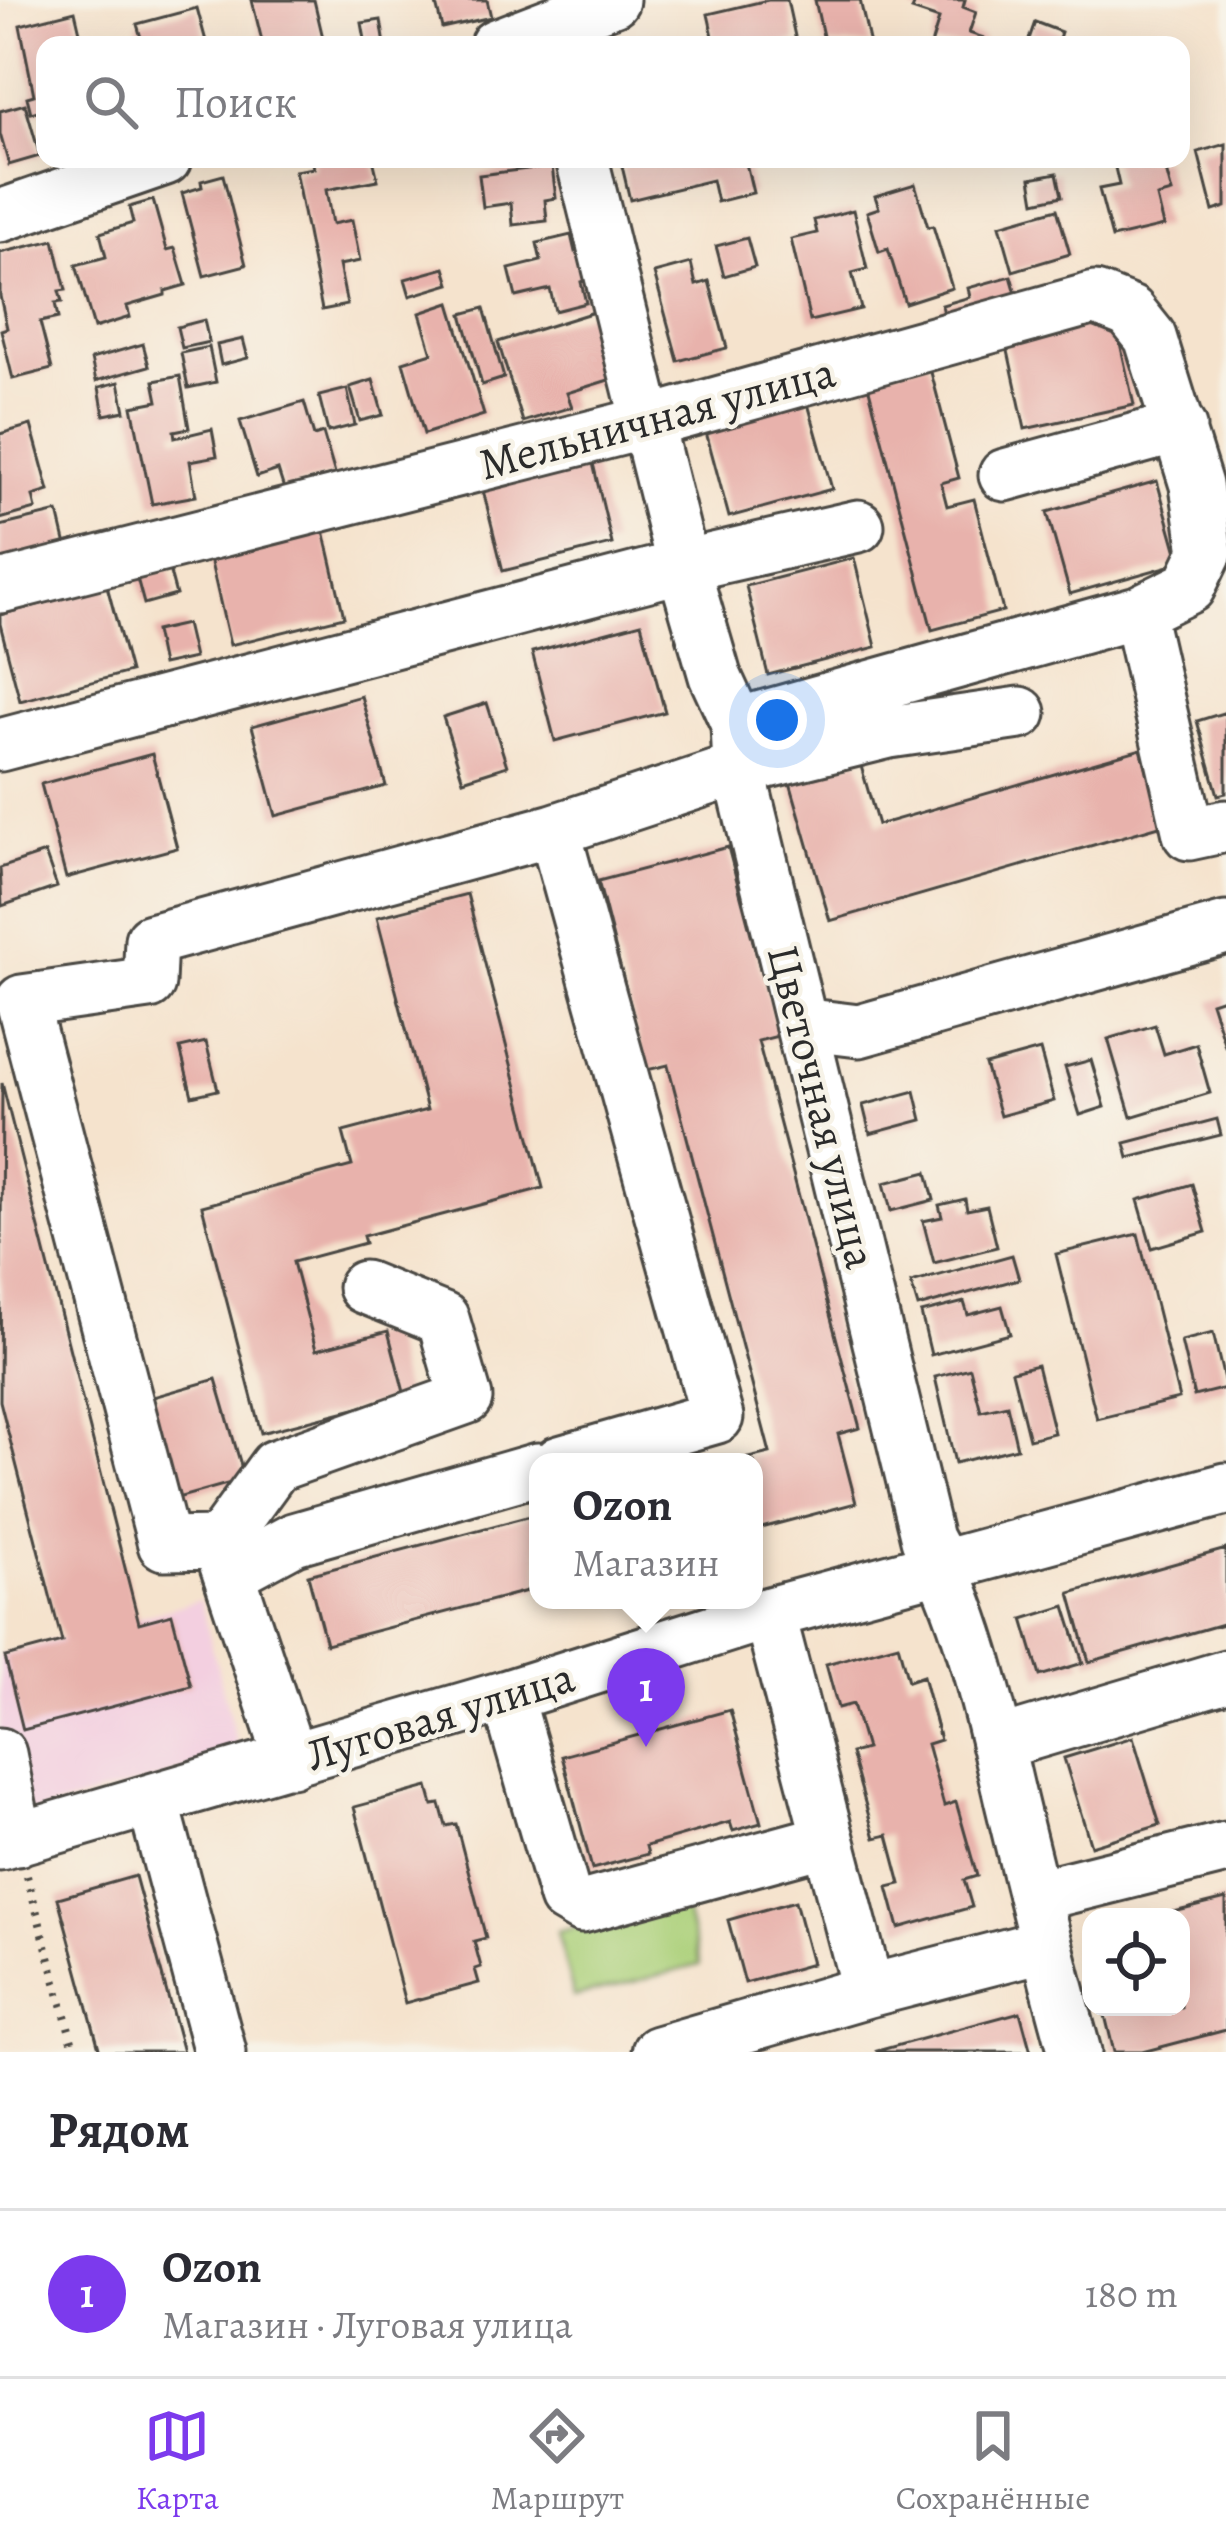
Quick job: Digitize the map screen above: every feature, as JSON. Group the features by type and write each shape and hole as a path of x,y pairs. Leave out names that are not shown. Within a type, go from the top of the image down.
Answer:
{"street":[{"path":"520,36 613,0"},
{"path":"0,216 139,168"},
{"name":"Цветочная улица","path":"584,168 683,566 738,746 927,1539 943,1567 964,1626 1075,2052"},
{"name":"Мельничная улица","path":"0,587 649,422 1095,298 1130,311 1150,337 1180,427 1211,480 1206,552 1189,587 1138,612 738,746"},
{"path":"1005,475 1180,427"},
{"path":"0,746 683,566 858,526"},
{"path":"1138,612 1189,834 1226,826"},
{"path":"529,1471 224,1559 164,1544 22,1001 149,982 151,940 554,830 738,746 889,732 1020,713"},
{"path":"554,830 717,1417 591,1453"},
{"path":"801,1024 859,1031 1226,928"},
{"path":"291,1761 224,1559 275,1466 466,1398 443,1319 364,1287"},
{"name":"Луговая улица","path":"9,1842 291,1761 770,1613 1226,1489"},
{"path":"770,1613 868,1990"},
{"path":"998,1744 1226,1676"},
{"path":"507,1696 565,1897 582,1906 827,1840"},
{"path":"0,1754 9,1842"},
{"path":"153,1801 220,2052"},
{"path":"1034,1896 1226,1848"},
{"path":"658,2052 868,1990 1046,1945"}],"path":[{"path":"9,1842 75,2052"}],"shaded area":[{"path":"200,1600 240,1756 0,1822 0,1656"}],"green space":[{"path":"683,1900 700,1965 574,1997 557,1932"}],"building":[{"path":"252,0 314,0 323,36 261,36"},
{"path":"435,0 487,0 491,17 442,28"},
{"path":"787,0 795,36 713,36 708,14"},
{"path":"815,0 860,0 868,36 823,36"},
{"path":"916,0 965,0 963,7 976,12 969,33 978,36 934,36 939,19 912,10"},
{"path":"197,8 205,36 140,36 137,24"},
{"path":"75,11 81,36 36,36 36,112 31,113 27,97 34,95 20,25"},
{"path":"381,20 384,36 364,36 362,23"},
{"path":"1035,22 1061,32 1060,36 1030,36"},
{"path":"25,104 36,157 9,165 0,134 0,111"},
{"path":"1226,144 1226,207 1213,211 1198,152"},
{"path":"375,168 378,180 326,190 332,224 352,220 360,261 339,265 347,305 322,310 295,171"},
{"path":"552,168 556,198 545,200 547,221 513,225 511,203 483,207 479,175"},
{"path":"622,168 747,168 753,193 717,202 712,180 630,200"},
{"path":"1115,168 1165,168 1172,193 1157,197 1164,226 1112,238 1099,189 1119,185"},
{"path":"1057,173 1062,196 1035,202 1031,178"},
{"path":"223,175 246,265 204,276 182,193"},
{"path":"915,184 952,288 905,303 888,249 879,252 867,212 879,208 875,196"},
{"path":"153,200 167,250 175,248 186,285 127,306 130,317 94,328 76,265 106,257 100,233 133,223 129,207"},
{"path":"1057,209 1070,254 1013,271 1000,225"},
{"path":"853,210 867,269 852,273 861,309 810,321 791,239 817,233 814,220"},
{"path":"571,235 575,252 588,249 595,279 581,282 586,303 555,311 550,289 516,297 509,269 541,261 537,243"},
{"path":"747,238 755,267 724,276 716,246"},
{"path":"54,240 66,290 59,291 62,302 55,303 58,318 40,322 52,369 13,379 1,330 7,328 0,296 0,253"},
{"path":"691,263 696,285 709,281 727,348 678,361 654,273"},
{"path":"445,268 450,284 410,296 405,279"},
{"path":"1011,276 1020,307 947,327 942,305 970,297 968,288"},
{"path":"450,303 484,415 424,434 403,362 432,353 420,313"},
{"path":"484,308 504,378 482,385 462,314"},
{"path":"594,312 615,378 567,393 572,407 523,422 498,342"},
{"path":"1113,312 1134,405 1025,429 1005,337"},
{"path":"204,320 209,342 182,348 177,327"},
{"path":"243,339 248,358 221,365 217,345"},
{"path":"143,344 149,366 96,381 91,359"},
{"path":"209,347 216,382 188,388 181,353"},
{"path":"928,361 959,478 941,483 947,506 974,499 1003,611 932,630 866,378"},
{"path":"180,376 189,428 174,431 175,438 212,429 217,456 190,461 196,496 152,504 132,406 158,401 154,381"},
{"path":"373,380 383,415 360,421 350,387"},
{"path":"119,382 125,411 104,415 99,387"},
{"path":"347,389 355,425 328,432 319,396"},
{"path":"805,393 832,489 729,517 703,421"},
{"path":"304,402 314,436 323,433 335,474 284,489 278,470 257,477 240,421"},
{"path":"31,425 49,491 33,496 36,509 0,519 0,434"},
{"path":"592,459 612,544 503,571 482,486"},
{"path":"1157,481 1180,563 1070,594 1047,512"},
{"path":"58,512 67,550 0,566 0,526"},
{"path":"323,526 344,617 230,645 209,554"},
{"path":"854,558 876,647 768,675 746,586"},
{"path":"169,569 176,595 144,604 137,578"},
{"path":"107,586 130,672 20,701 0,615"},
{"path":"641,623 665,712 555,741 532,652"},
{"path":"186,624 194,658 162,665 155,631"},
{"path":"361,696 386,786 276,816 252,726"},
{"path":"487,703 507,766 463,780 443,717"},
{"path":"1226,712 1226,793 1218,795 1197,721"},
{"path":"1141,749 1163,825 830,921 789,779 859,759 878,825"},
{"path":"152,754 177,848 66,878 41,784"},
{"path":"728,847 778,1036 758,1041 860,1428 838,1434 856,1503 763,1528 763,1455 770,1453 668,1065 647,1070 598,881"},
{"path":"45,853 57,887 2,906 0,868"},
{"path":"467,894 543,1188 363,1236 365,1243 293,1262 316,1350 388,1331 405,1396 261,1433 202,1206 352,1166 343,1132 427,1110 377,917"},
{"path":"1226,997 1226,1046 1225,1046 1211,1002"},
{"path":"1155,1025 1164,1054 1196,1044 1210,1093 1131,1117 1108,1039"},
{"path":"206,1042 218,1090 192,1096 180,1048"},
{"path":"1040,1050 1054,1101 1000,1116 985,1065"},
{"path":"1091,1060 1105,1107 1080,1115 1065,1067"},
{"path":"2,1083 139,1623 172,1614 191,1686 23,1730 5,1657 62,1642 0,1401"},
{"path":"915,1091 922,1120 870,1134 863,1105"},
{"path":"1217,1119 1221,1135 1129,1158 1125,1143"},
{"path":"927,1172 934,1200 891,1211 884,1183"},
{"path":"1192,1184 1206,1232 1152,1248 1138,1200"},
{"path":"965,1199 967,1210 987,1206 997,1247 934,1263 923,1221 942,1217 939,1205"},
{"path":"1138,1234 1179,1399 1097,1419 1056,1254"},
{"path":"1012,1255 1019,1279 918,1307 911,1283"},
{"path":"964,1302 968,1315 1002,1306 1010,1334 931,1355 921,1313"},
{"path":"1213,1333 1226,1388 1194,1396 1181,1341"},
{"path":"1037,1365 1054,1433 1029,1439 1012,1371"},
{"path":"970,1368 981,1411 1007,1405 1017,1448 955,1463 935,1377"},
{"path":"216,1379 245,1479 174,1499 146,1399"},
{"path":"529,1516 529,1590 326,1644 308,1575"},
{"path":"1226,1549 1226,1623 1089,1662 1070,1593"},
{"path":"1065,1606 1083,1663 1040,1676 1023,1619"},
{"path":"898,1644 908,1681 923,1676 940,1740 927,1744 944,1806 956,1802 977,1876 964,1880 972,1907 899,1928 888,1887 901,1884 888,1835 875,1838 851,1753 866,1749 853,1704 838,1708 826,1664"},
{"path":"730,1710 761,1823 733,1831 730,1822 646,1846 648,1854 592,1869 562,1756"},
{"path":"1133,1737 1160,1825 1091,1846 1064,1758"},
{"path":"428,1787 433,1805 440,1804 446,1826 456,1824 486,1938 474,1941 481,1967 475,1969 479,1983 405,2003 354,1807"},
{"path":"135,1876 183,2052 100,2052 58,1898"},
{"path":"1226,1899 1226,2030 1142,2052 1114,2052 1105,2016 1190,2016 1190,1908"},
{"path":"795,1901 812,1964 745,1983 728,1920"},
{"path":"1020,2012 1031,2052 877,2051"}],"place":[{"name":"Ozon","path":"646,1747"}]}
